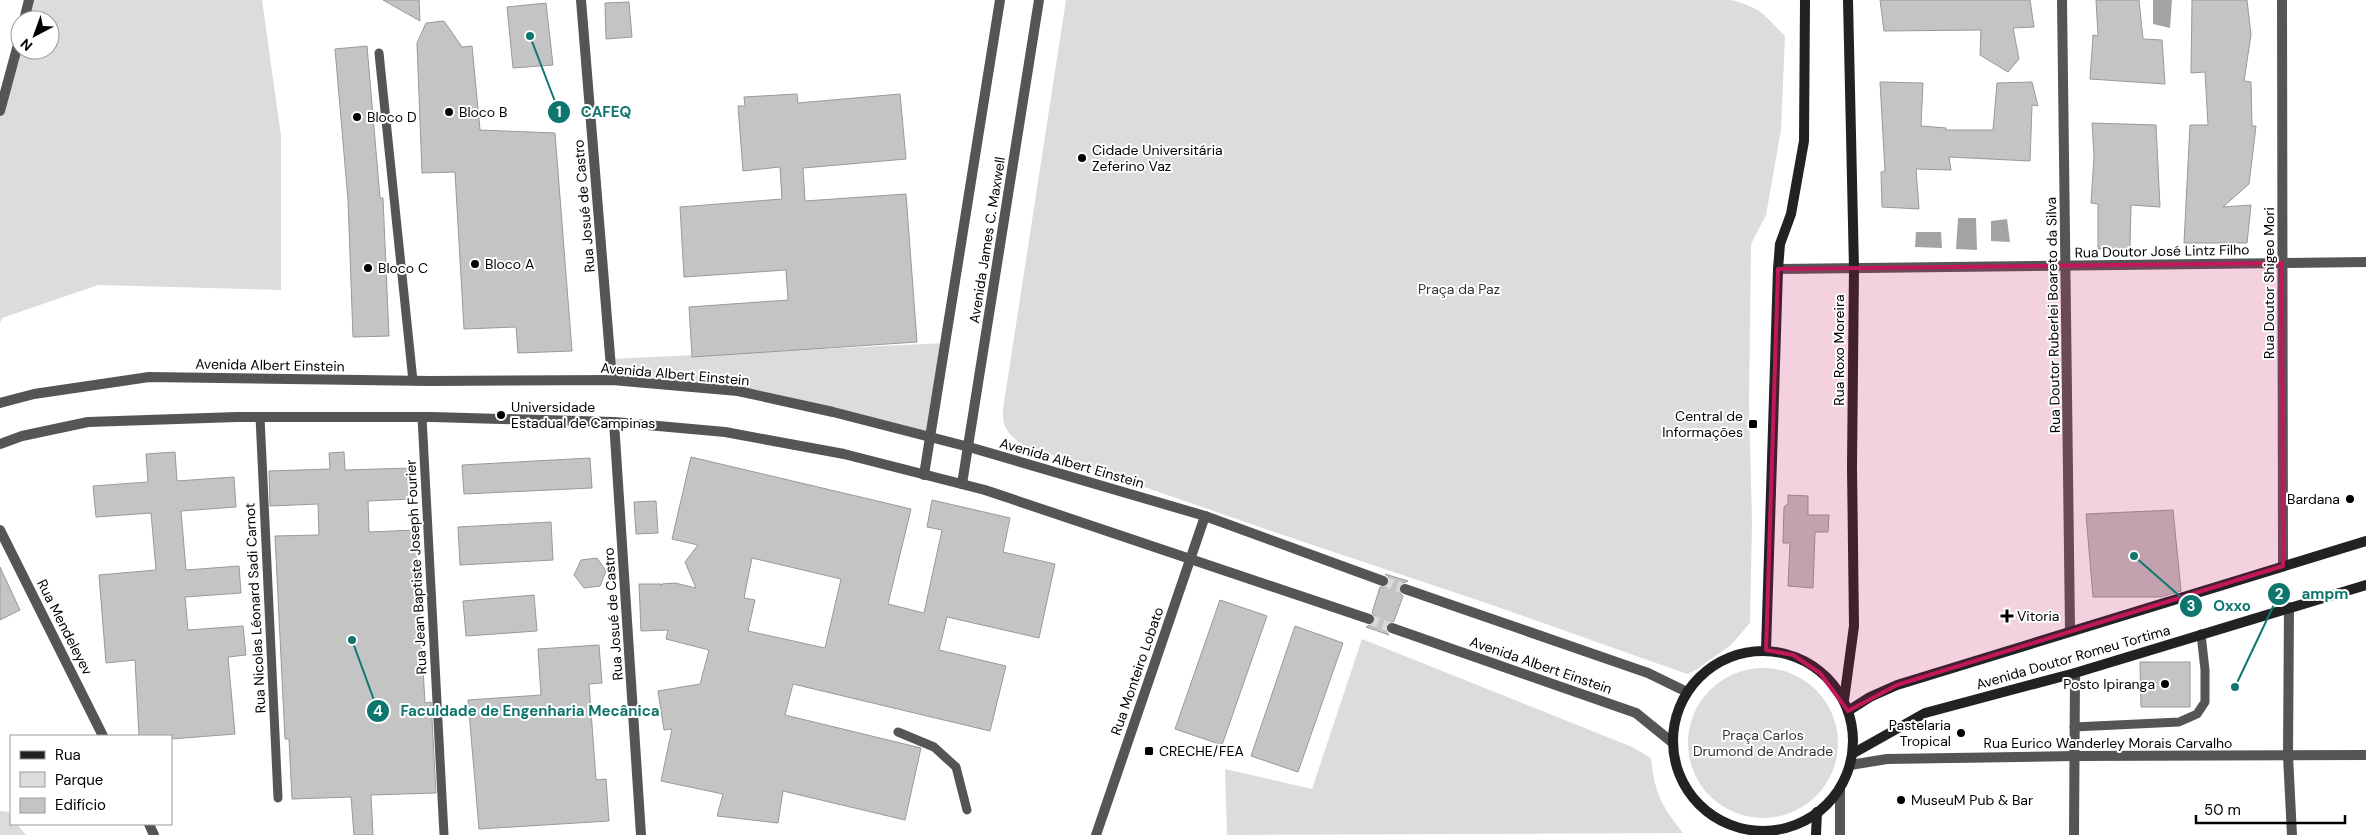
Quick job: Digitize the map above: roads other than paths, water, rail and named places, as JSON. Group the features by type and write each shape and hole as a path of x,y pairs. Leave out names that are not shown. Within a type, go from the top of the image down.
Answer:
{"main road":[{"path":"1766,650 1778,269 1780,244 1791,214 1804,141 1806,0"},
{"name":"Rua Roxo Moreira","path":"1844,700 1854,626 1852,457 1854,269 1848,0"},
{"name":"Avenida Doutor Romeu Tortima","path":"1848,711 1870,698 1898,686 2070,630 2366,541"},
{"name":"Avenida Doutor Romeu Tortima","path":"1852,754 1925,713 2075,673 2288,607 2366,585"},
{"path":"1766,650 1793,655 1820,673 1844,700 1853,732 1850,764 1840,788 1817,812 1782,832 1741,829 1723,821 1706,810 1689,791 1678,768 1673,743 1676,716 1687,692 1698,678 1721,661 1747,651 1766,650"},
{"path":"1816,835 1817,812"}],"street":[{"name":"Rua Josué de Castro","path":"581,0 612,380"},
{"name":"Avenida James C. Maxwell","path":"924,475 1000,0"},
{"name":"Avenida James C. Maxwell","path":"962,484 1039,0"},
{"name":"Rua Doutor Ruberlei Boareto da Silva","path":"2062,0 2067,266 2070,630"},
{"name":"Rua Doutor Shigeo Mori","path":"2282,0 2283,566"},
{"path":"0,111 14,60"},
{"name":"Rua Doutor José Lintz Filho","path":"1778,269 2366,262"},
{"name":"Avenida Albert Einstein","path":"0,403 34,394 149,377 413,381 612,380 738,391 833,412 969,446 1205,516 1383,581"},
{"path":"0,444 22,436 88,422 260,417 422,417 614,422 725,432 844,454 962,484 1190,558 1369,620"},
{"name":"Rua Josué de Castro","path":"614,422 641,835"},
{"name":"Rua Monteiro Lobato","path":"1096,835 1205,516"},
{"name":"Rua Mendeleyev","path":"0,530 103,735"},
{"name":"Avenida Albert Einstein","path":"1405,589 1648,673 1687,692"},
{"path":"2288,607 2288,756 2292,835"},
{"name":"Avenida Albert Einstein","path":"1392,628 1636,714 1673,743"},
{"path":"2074,835 2075,673"},
{"name":"Rua Eurico Wanderley Morais Carvalho","path":"1850,764 1888,759 2366,755"},
{"path":"1840,788 1840,835"}],"lane":[{"path":"379,53 413,381"},
{"name":"Rua Nicolas Léonard Sadi Carnot","path":"260,417 278,798"},
{"name":"Rua Jean Baptiste Joseph Fourier","path":"422,417 444,835"},
{"path":"2074,727 2178,722 2197,714 2205,702 2205,670 2201,634"},
{"path":"898,732 934,748 956,767 967,810"}],"tunnel":[{"path":"1383,581 1405,589"},
{"path":"1369,619 1392,628"}],"place":[{"name":"CAFEQ","path":"530,36"},
{"name":"Bloco B","path":"449,112"},
{"name":"Bloco D","path":"357,117"},
{"name":"Cidade Universitária Zeferino Vaz","path":"1082,158"},
{"name":"Bloco A","path":"475,264"},
{"name":"Bloco C","path":"368,268"},
{"name":"Universidade Estadual de Campinas","path":"501,415"},
{"name":"Central de Informações","path":"1753,424"},
{"name":"Bardana","path":"2350,499"},
{"name":"Oxxo","path":"2134,556"},
{"name":"Vitoria","path":"2007,616"},
{"name":"Faculdade de Engenharia Mecânica","path":"352,640"},
{"name":"Posto Ipiranga","path":"2165,684"},
{"name":"ampm","path":"2235,687"},
{"name":"Pastelaria Tropical","path":"1961,733"},
{"name":"CRECHE/FEA","path":"1149,751"},
{"name":"MuseuM Pub & Bar","path":"1901,800"}],"park label":[{"name":"Praça da Paz","path":"1459,289"},
{"name":"Praça Carlos Drumond de Andrade","path":"1763,744"}]}
